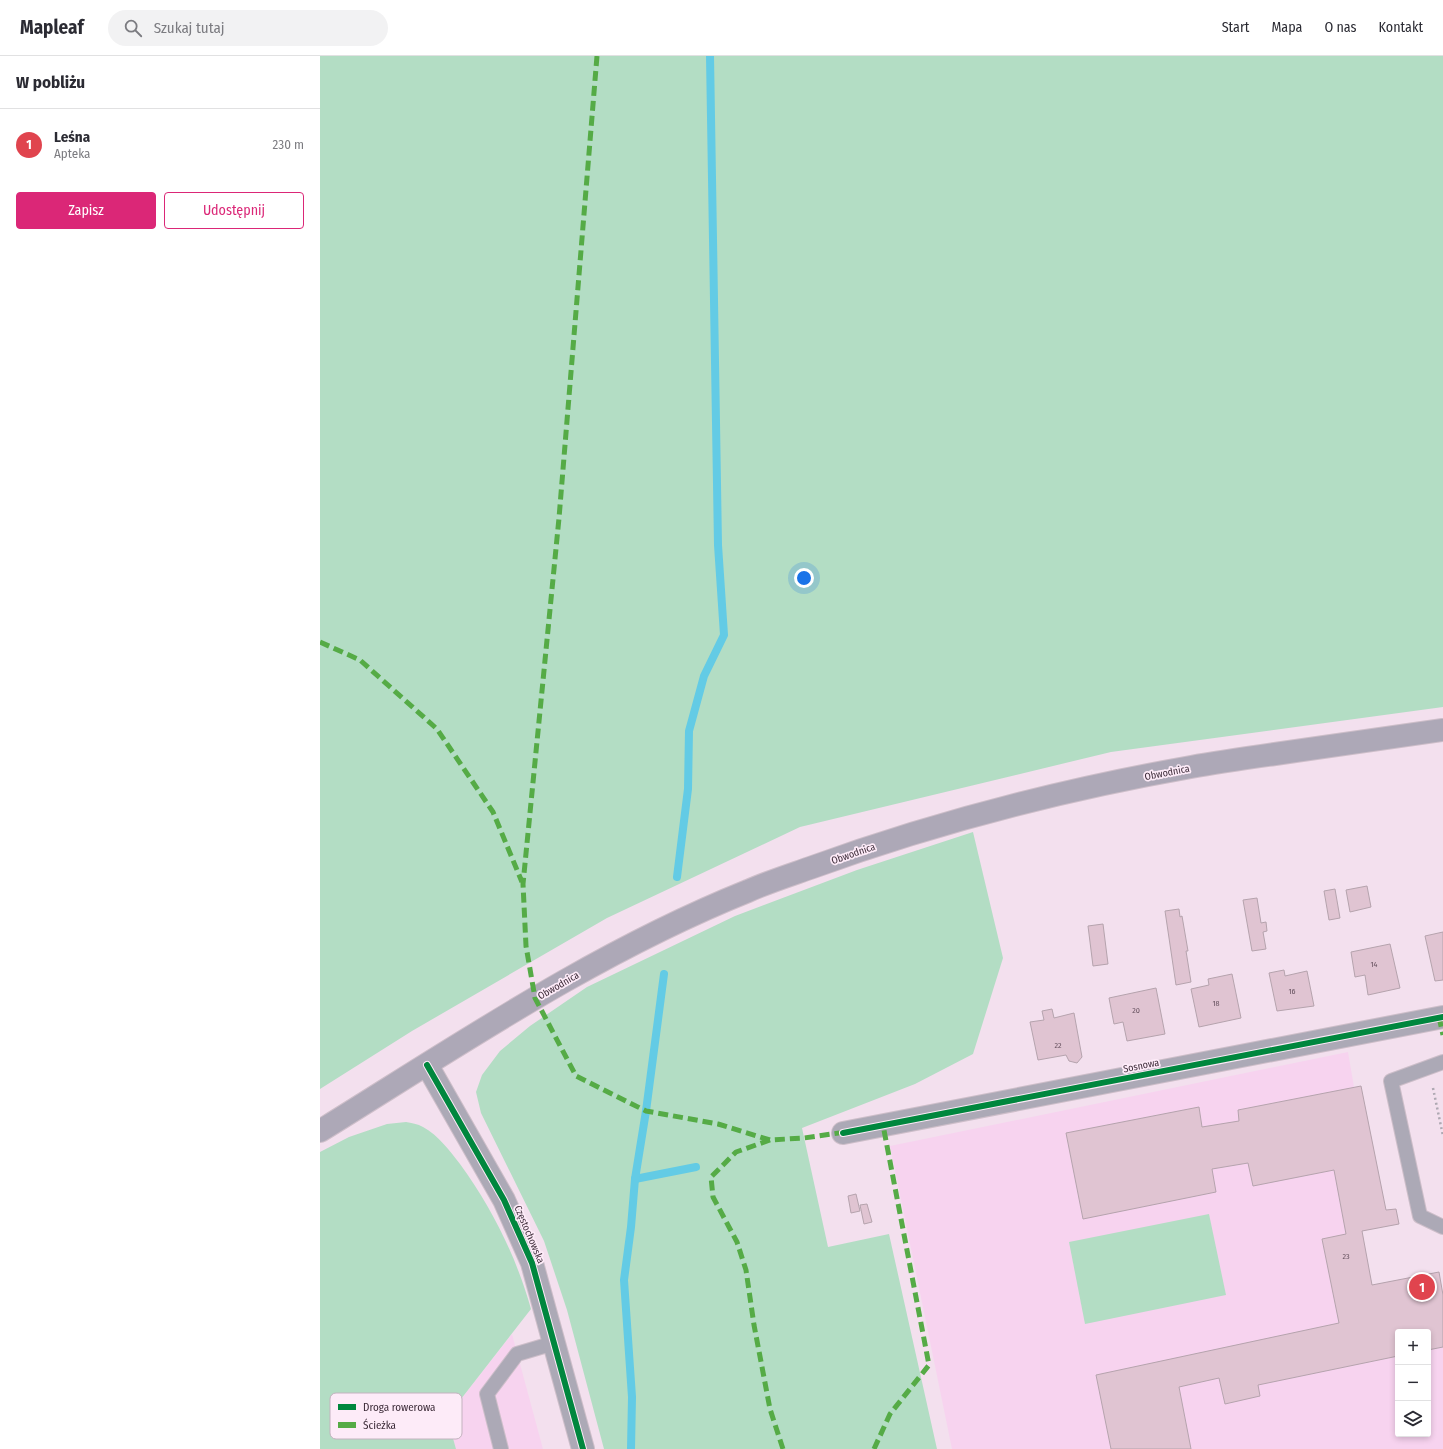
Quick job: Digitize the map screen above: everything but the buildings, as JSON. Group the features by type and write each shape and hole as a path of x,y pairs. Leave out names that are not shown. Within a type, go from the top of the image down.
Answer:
{"main road":[{"name":"Obwodnica","path":"320,1131 535,998 586,969 637,942 748,890 852,853 957,820 1074,790 1192,766 1443,730"}],"street":[{"name":"Sosnowa","path":"843,1133 1442,1023"},
{"name":"Częstochowska","path":"427,1065 507,1207 532,1263 583,1449"}],"lane":[{"path":"1443,1062 1391,1081 1420,1216 1443,1226"},
{"path":"501,1449 487,1394 517,1354 554,1343"}],"path":[{"path":"1428,1067 1443,1136"}],"shaded area":[{"path":"1348,1052 1354,1087 1361,1086 1386,1210 1396,1209 1399,1224 1362,1231 1372,1285 1439,1272 1443,1295 1443,1449 952,1449 890,1146"},
{"path":"512,1334 543,1449 456,1449 453,1439 462,1439 462,1398"}],"green space":[{"path":"320,56 1443,56 1443,707 1111,752 800,827 607,918 412,1031 320,1089"},
{"path":"973,832 1003,958 973,1054 915,1084 802,1128 828,1247 889,1234 937,1449 604,1449 567,1310 544,1241 481,1113 476,1092 482,1075 500,1051 530,1026 587,987 735,916 857,870"},
{"path":"406,1122 421,1126 434,1135 460,1164 493,1215 502,1233 518,1270 531,1309 462,1398 462,1393 330,1393 330,1439 453,1439 456,1449 320,1449 320,1152 349,1137 387,1124"},
{"path":"1209,1214 1226,1295 1085,1324 1069,1242"}],"waterway":[{"path":"677,877 688,789 689,731 704,676 724,635 718,545 710,56"},
{"path":"631,1449 632,1397 624,1280 631,1227 635,1179 646,1111 664,974"},
{"path":"635,1179 696,1167"}],"marked path":[{"path":"597,56 559,518 523,884 526,946 535,998 576,1076 646,1111 718,1124 770,1140 804,1138 846,1132"},
{"path":"320,642 360,660 437,729 493,812 522,882"},
{"path":"1439,1017 1443,1035"},
{"path":"874,1449 890,1414 929,1365 883,1125"},
{"path":"770,1140 736,1152 711,1177 713,1197 737,1242 746,1270 754,1325 770,1409 783,1449"}],"cycle path":[{"path":"843,1133 1443,1017"},
{"path":"427,1065 504,1200 532,1263 583,1449"}],"place":[{"name":"Leśna","path":"1422,1287"}]}
